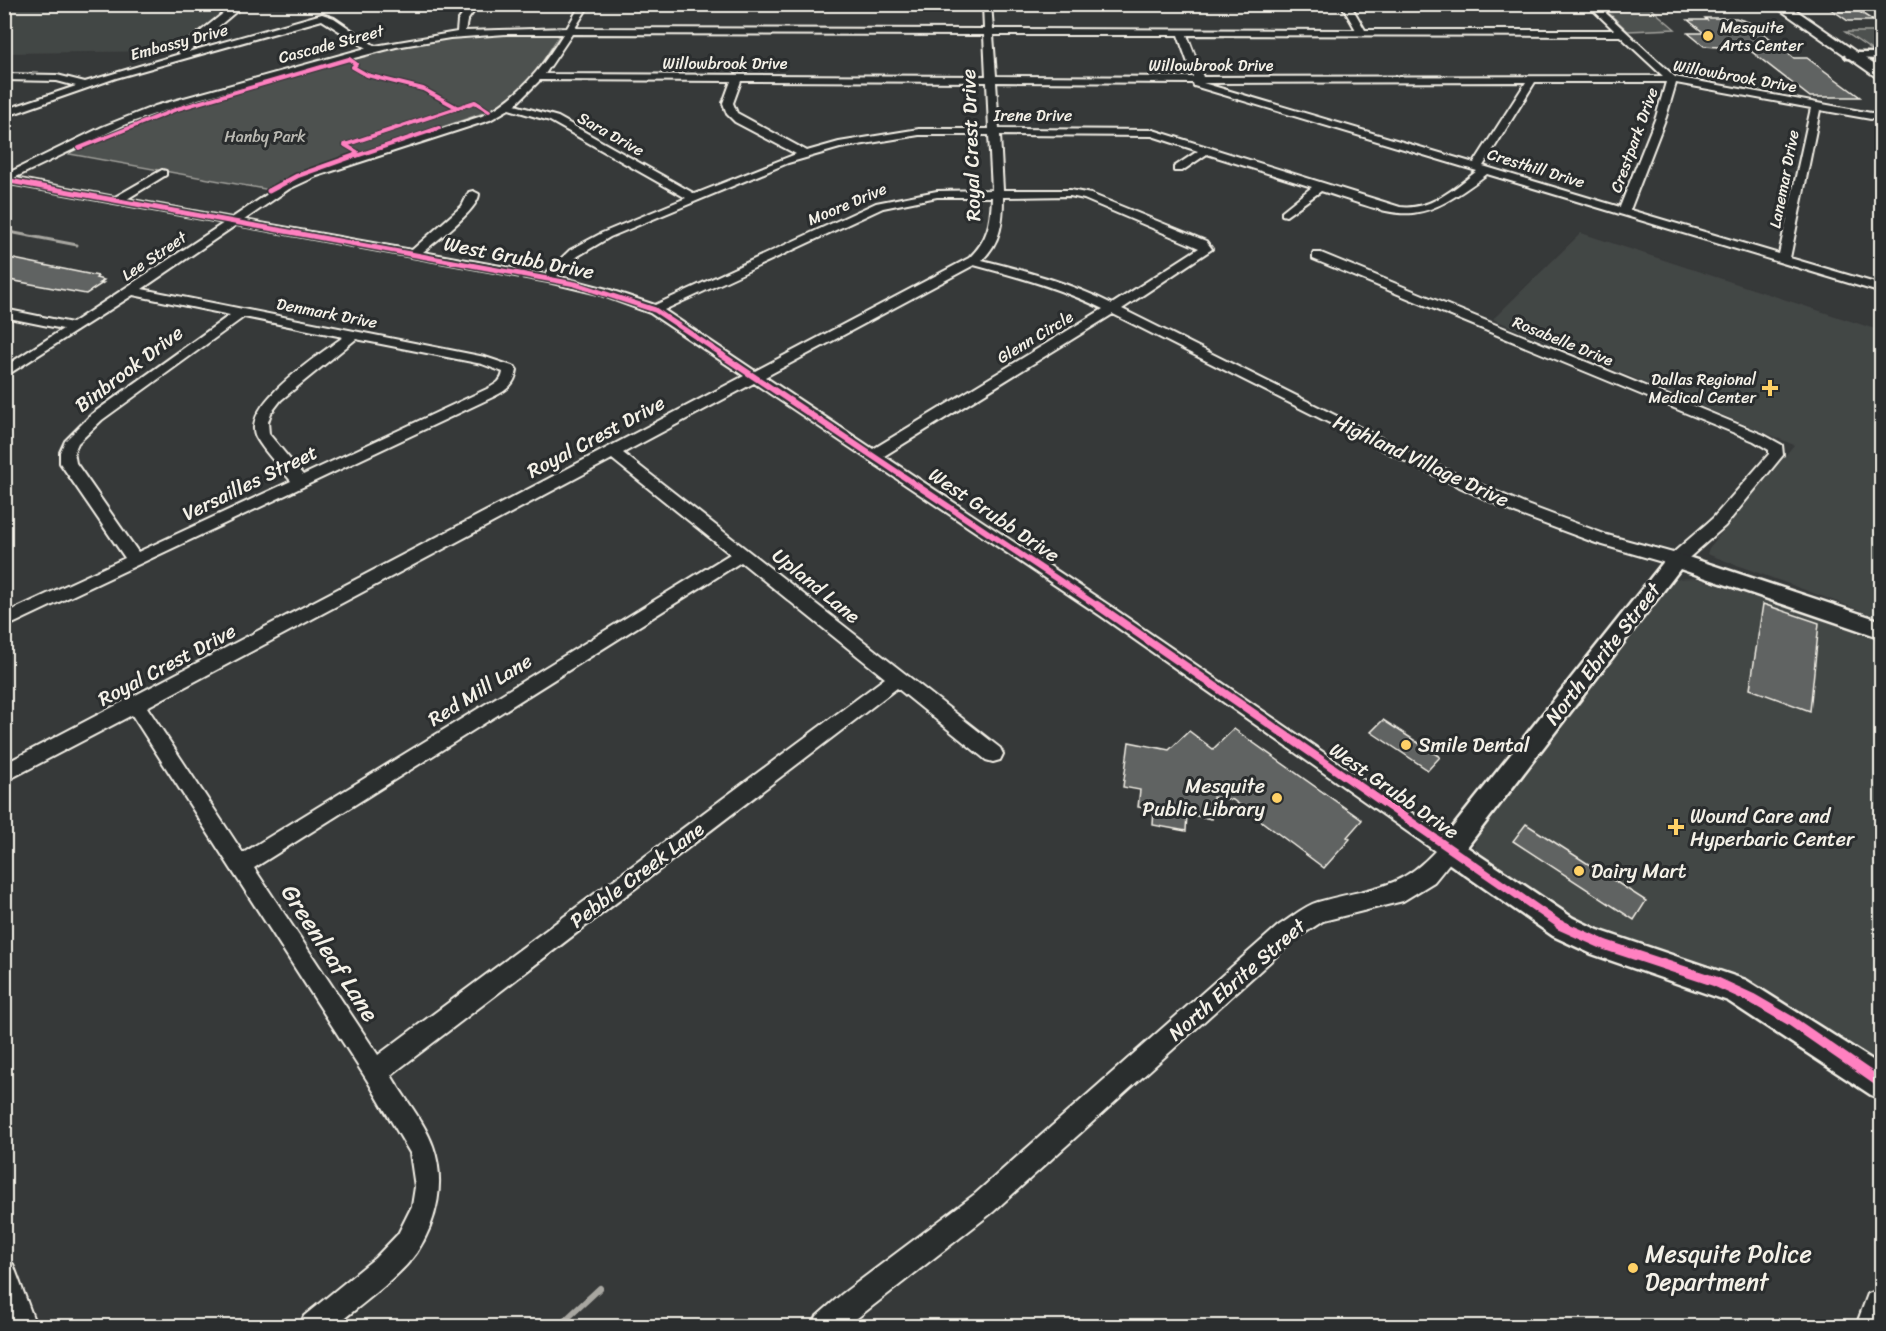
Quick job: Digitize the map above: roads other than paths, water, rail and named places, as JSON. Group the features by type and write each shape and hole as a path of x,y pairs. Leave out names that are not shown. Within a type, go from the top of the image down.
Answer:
{"main road":[{"path":"1778,4 1881,77"},
{"path":"1796,4 1875,56 1881,65"},
{"path":"1875,1326 1881,1308"}],"street":[{"path":"186,55 183,52 184,49 241,4"},
{"path":"461,33 460,26 463,19 475,4"},
{"name":"Lee Street","path":"4,373 235,222 276,192 313,174 486,118 508,106 522,95 538,77 586,4"},
{"name":"Royal Crest Drive","path":"4,774 973,261 986,249 997,225 998,193 987,4"},
{"path":"1345,4 1361,31"},
{"name":"Crestpark Drive","path":"1591,4 1672,79 1661,117 1624,212"},
{"name":"Embassy Drive","path":"4,114 84,85 319,18 328,18 372,48"},
{"path":"306,23 319,27"},
{"name":"Cascade Street","path":"4,179 98,133 143,114 354,49 461,33 1361,31 1621,33"},
{"path":"1180,32 1199,80"},
{"path":"1851,56 1875,56"},
{"path":"4,77 57,78 84,85"},
{"name":"Willowbrook Drive","path":"538,77 1199,80 1672,79 1881,118"},
{"path":"737,78 728,103 732,114 739,120 804,154"},
{"path":"1482,169 1533,78"},
{"name":"Cresthill Drive","path":"1181,79 1881,288"},
{"name":"Sara Drive","path":"508,106 554,119 694,198"},
{"name":"Lanemar Drive","path":"1784,259 1816,106"},
{"name":"Irene Drive","path":"548,278 574,254 606,235 804,154 869,139 919,132 1144,132 1384,207 1415,211 1427,208 1462,188 1482,169"},
{"path":"1178,170 1206,150"},
{"path":"119,199 162,173"},
{"name":"West Grubb Drive","path":"4,179 548,278 592,288 632,300 655,310 1107,612 1563,927 1592,941 1736,990 1764,1006 1881,1084"},
{"path":"1286,213 1319,187"},
{"name":"Moore Drive","path":"655,310 880,205 937,194 1070,193 1088,196 1202,244"},
{"path":"414,254 466,208 473,199 473,194"},
{"name":"Glenn Circle","path":"874,455 1205,252 1206,249 1202,244"},
{"name":"Rosabelle Drive","path":"1317,256 1759,438 1773,445 1778,451 1767,466"},
{"name":"Highland Village Drive","path":"973,261 1023,274 1082,294 1424,465 1521,509 1602,539 1676,560 1881,630"},
{"name":"Denmark Drive","path":"131,291 500,365 510,370 510,376"},
{"path":"4,313 75,328"},
{"name":"Binbrook Drive","path":"135,561 68,463 67,452 72,441 98,417 241,313"},
{"path":"300,482 262,435 261,422 264,412 276,397 353,335"},
{"name":"Versailles Street","path":"4,622 490,393 507,382 510,376"},
{"name":"Upland Lane","path":"613,452 993,754"},
{"name":"North Ebrite Street","path":"827,1326 852,1304 984,1203 1286,933 1318,912 1395,894 1427,875 1450,850 1676,560 1719,522 1767,466"},
{"name":"Red Mill Lane","path":"241,865 742,554"},
{"name":"Pebble Creek Lane","path":"375,1072 898,678"},
{"name":"Greenleaf Lane","path":"135,705 375,1072 422,1149 428,1187 424,1208 407,1243 384,1268 314,1326"},
{"path":"4,1273 22,1326"}],"waterway":[{"path":"4,231 77,245"},
{"path":"559,1326 600,1288"}],"place":[{"name":"Mesquite Arts Center","path":"1708,36"},
{"name":"Dallas Regional Medical Center","path":"1770,388"},
{"name":"Smile Dental","path":"1406,745"},
{"name":"Mesquite Public Library","path":"1277,798"},
{"name":"Wound Care and Hyperbaric Center","path":"1676,827"},
{"name":"Dairy Mart","path":"1579,871"},
{"name":"Mesquite Police Department","path":"1633,1268"}],"park label":[{"name":"Hanby Park","path":"265,136"}]}
